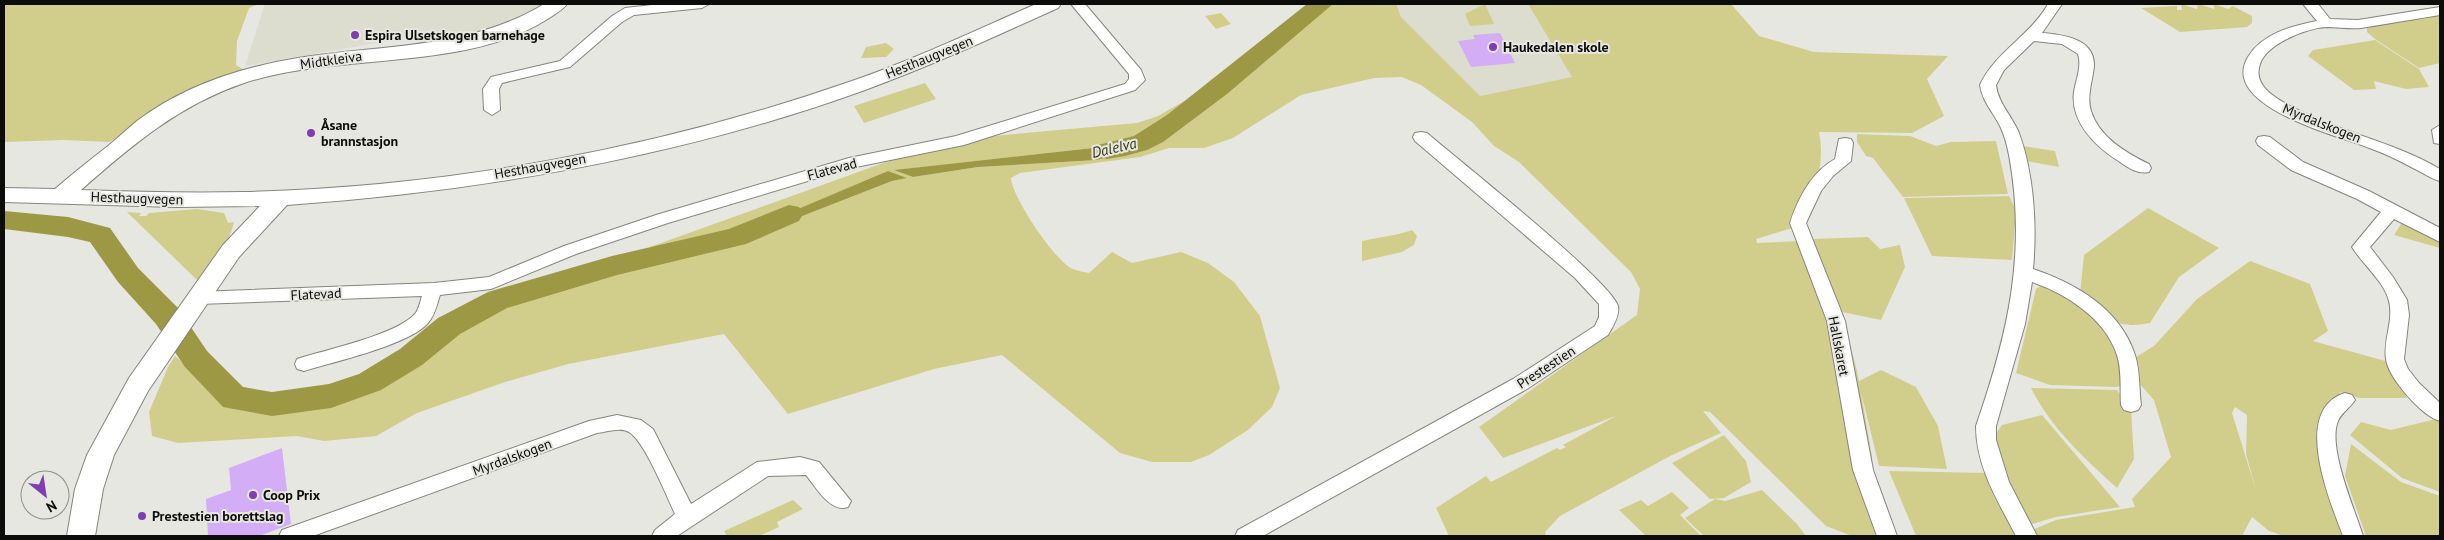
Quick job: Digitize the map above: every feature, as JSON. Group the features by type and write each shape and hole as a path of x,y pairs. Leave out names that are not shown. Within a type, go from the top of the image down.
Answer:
{"main road":[{"name":"Midtkleiva","path":"61,196 78,179 118,149 143,127 173,108 234,81 297,64 478,40 517,28 557,4"},
{"name":"Hesthaugvegen","path":"4,195 250,200 360,192 507,172 637,148 722,127 857,86 947,50 1051,4"},
{"name":"Midtkleiva","path":"86,197 110,164 118,149"},
{"path":"81,536 89,489 101,454 116,422 153,363 231,250 281,198"},
{"path":"231,250 242,215 250,200"}],"street":[{"path":"492,110 491,89 496,80 565,64 626,13 641,9 702,4"},
{"name":"Flatevad","path":"198,298 241,298 434,288 491,283 570,250 662,219 849,164 958,141 1130,87 1137,80 1136,72 1078,4"},
{"path":"2027,536 1990,458 1985,436 1986,426 2016,332 2026,273 2025,209 2017,155 2013,138 1990,97 1988,85 1998,69 2048,17 2055,4"},
{"path":"2310,4 2319,12 2325,23"},
{"name":"Myrdalskogen","path":"2440,11 2358,24 2325,23 2289,32 2271,42 2252,62 2249,72 2252,82 2272,102 2290,112 2403,156 2440,175"},
{"path":"2031,36 2070,42 2083,50 2087,59 2081,103 2087,120 2099,138 2113,152 2143,168"},
{"path":"2440,130 2440,139"},
{"name":"Prestestien","path":"1245,536 1372,464 1520,384 1602,330 1608,317 1609,307 1605,300 1581,274 1421,137"},
{"path":"2264,142 2297,166 2363,195 2391,211 2420,223 2440,236"},
{"name":"Hallskaret","path":"1845,143 1842,161 1830,168 1816,187 1804,204 1798,223 1836,321 1862,470 1887,536"},
{"path":"2391,211 2361,247 2387,281 2398,300 2400,315 2395,358 2400,372 2412,388 2440,414"},
{"path":"2026,273 2071,292 2113,327 2126,357 2131,405"},
{"path":"304,364 411,327 425,313 428,300 434,288"},
{"path":"2345,400 2336,407 2331,416 2327,426 2327,438 2343,508 2353,536"},
{"name":"Myrdalskogen","path":"289,536 596,426 619,421 637,425 646,435 687,517"},
{"path":"662,536 687,517 764,468 800,465 812,468 841,501"}],"shaded area":[{"path":"4,4 259,4 249,8 237,41 236,65 246,71 109,142 63,140 4,142"},
{"name":"Espira Ulsetskogen barnehage","path":"265,4 542,4 515,20 489,30 438,37 399,39 245,66"},
{"path":"1325,4 1396,4 1401,17 1480,96 1572,77 1528,4 1731,4 1759,36 1814,52 1948,56 1927,79 1944,116 1912,133 1819,132 1821,145 1820,168 1802,225 1756,239 1757,243 1800,241 1843,327 1850,345 1859,381 1881,370 1916,387 1938,426 1947,469 1879,466 1861,392 1872,457 1875,536 1852,536 1826,526 1710,412 1703,411 1721,433 1672,455 1560,516 1545,532 1546,536 1449,536 1436,508 1486,476 1491,482 1557,448 1560,450 1566,447 1563,445 1616,416 1503,458 1479,427 1637,315 1640,289 1631,272 1519,162 1494,146 1472,122 1421,85 1402,77 1374,78 1301,95 1233,138 1204,148 1169,148 1140,157 1020,173 1011,178 1013,187 1026,213 1036,228 1065,264 1073,269 1089,273 1112,252 1132,263 1181,252 1208,263 1234,282 1260,316 1280,388 1272,407 1248,430 1209,455 1191,462 1152,462 1120,453 1002,355 934,369 788,414 724,334 568,364 505,382 417,413 376,436 324,441 297,436 178,443 152,436 149,412 168,367 175,356 217,400 232,408 251,411 272,411 296,409 342,400 377,389 502,302 647,263 650,247 947,140 1137,123 1158,116 1200,92","holes":["1142,138 1097,160 978,167 913,177 895,170 1120,145","888,171 906,178 892,181 769,229"]},
{"name":"Haukedalen skole","path":"1394,4 1528,4 1573,77 1480,96 1401,17"},
{"path":"1485,4 1494,24 1470,26 1465,14"},
{"path":"2181,4 2197,9 2198,4 2214,9 2214,4 2228,9 2233,6 2252,16 2252,23 2247,27 2180,32 2141,8 2177,6 2177,10 2182,10"},
{"path":"1221,13 1231,24 1216,29 1205,16"},
{"path":"2440,14 2440,63 2419,68 2367,32 2367,27"},
{"path":"2375,40 2419,69 2429,87 2406,89 2374,81 2376,89 2354,90 2308,56 2313,50"},
{"path":"886,43 894,49 886,57 861,58 866,47"},
{"path":"925,83 936,99 864,123 854,106"},
{"path":"1857,134 1910,136 1936,146 1951,142 1996,141 2008,194 1903,197 1873,158 1866,156 1857,142"},
{"path":"2023,146 2055,151 2059,167 2026,161"},
{"path":"2009,196 2016,210 2012,260 1932,256 1904,198"},
{"path":"2148,208 2219,248 2179,277 2150,323 2127,325 2110,320 2080,294 2084,255"},
{"path":"197,209 224,213 228,223 234,222 225,245 200,280 197,280 127,212 141,213 139,216 146,216 149,213"},
{"path":"2401,224 2417,227 2432,235 2440,242 2440,248 2394,235"},
{"path":"1412,230 1417,236 1414,245 1402,252 1362,261 1362,241"},
{"path":"1868,237 1880,249 1900,245 1905,267 1881,320 1842,312 1812,239"},
{"path":"2250,261 2310,284 2328,331 2313,341 2389,362 2407,398 2359,398 2339,392 2344,397 2323,413 2321,421 2326,473 2345,536 2284,536 2269,531 2252,517 2242,536 2035,536 2032,530 2056,520 2135,507 2132,499 2171,457 2154,400 2123,365 2154,346 2197,299","holes":["2235,407 2247,415 2246,454 2256,490 2232,413"]},
{"path":"2043,284 2055,287 2106,325 2122,359 2123,384 2117,387 2050,385 2016,373 2036,289"},
{"path":"2031,388 2117,390 2131,411 2134,459 2117,488 2069,442 2048,416"},
{"path":"2042,415 2120,507 2056,517 2029,525 1996,452 1995,435 2002,425"},
{"path":"2440,418 2440,492 2402,478 2350,435 2361,422 2391,430"},
{"path":"1724,435 1746,461 1751,482 1724,498 1710,499 1672,463"},
{"path":"2351,444 2401,482 2440,496 2440,536 2366,536 2345,476"},
{"path":"1889,471 1989,473 2020,536 1916,536"},
{"path":"1762,490 1797,524 1806,536 1704,536 1685,518 1715,499 1725,501"},
{"path":"1672,492 1689,508 1680,515 1701,536 1646,536 1619,510 1641,500 1648,506"},
{"path":"793,500 803,509 777,522 779,527 759,536 727,536 724,531"}],"water":[{"path":"1142,137 1145,146 1097,160 978,167 913,177 894,170 1120,145"},
{"path":"888,171 907,178 892,181 769,229 753,228"},
{"path":"4,216 43,217 22,229 4,227"}],"building":[{"path":"1500,33 1515,63 1471,67 1458,41 1475,39 1473,35"},
{"name":"Coop Prix","path":"282,448 291,524 259,536 208,536 206,499 231,490 229,468"}],"waterway":[{"name":"Dalelva","path":"1107,151 1143,142 1176,121 1321,4"},
{"path":"4,220 68,227 100,235 128,275 167,316 196,359 234,398 272,404 331,396 370,382 411,357 449,326 498,300 558,284 612,266 736,237 789,214"}],"place":[{"name":"Espira Ulsetskogen barnehage","path":"355,35"},
{"name":"Haukedalen skole","path":"1493,47"},
{"name":"Åsane brannstasjon","path":"311,133"},
{"name":"Coop Prix","path":"253,495"},
{"name":"Prestestien borettslag","path":"142,516"}]}
